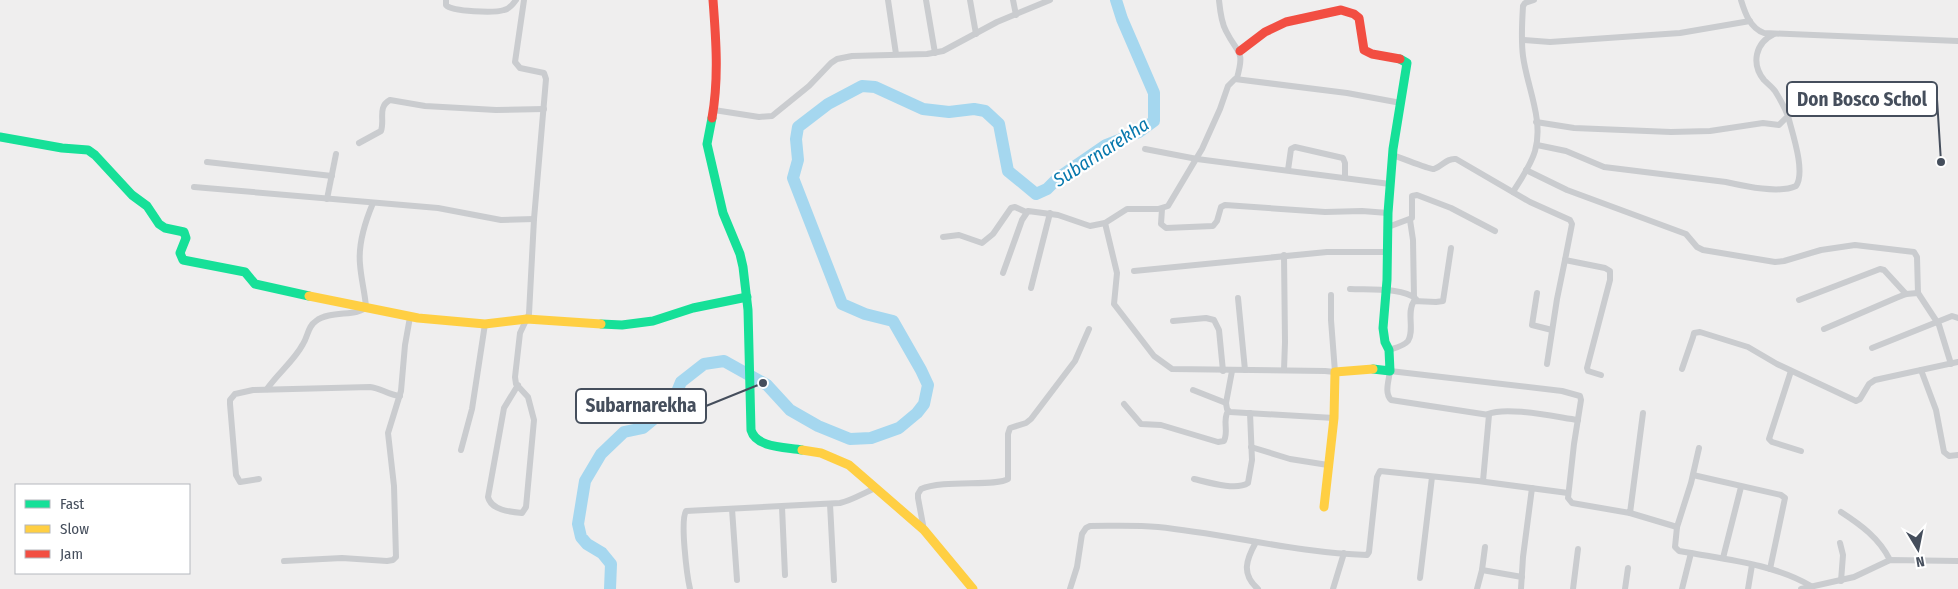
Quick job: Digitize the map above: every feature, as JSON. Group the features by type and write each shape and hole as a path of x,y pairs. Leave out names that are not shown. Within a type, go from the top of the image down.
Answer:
{"street":[{"path":"446,0 446,5 450,9 481,11 504,11 516,0"},
{"path":"518,385 504,408 488,496 489,502 498,508 522,513 526,507 534,420 528,397 518,385 515,377 520,333 523,324 528,319 545,74 540,71 520,68 515,62 524,0"},
{"path":"713,0 717,73 714,110 707,144 723,213 740,254 747,297 751,430 753,437 760,442 821,452 849,464 924,530 963,574 973,589"},
{"path":"888,0 896,54"},
{"path":"926,0 935,53"},
{"path":"970,0 976,34"},
{"path":"1013,0 1016,15"},
{"path":"714,110 759,117 772,116 809,86 833,61 852,56 935,53 1050,0"},
{"path":"943,237 959,236 984,243 993,234 1011,208 1014,207 1026,212 1034,211 1050,214 1090,226 1106,223 1123,211 1132,208 1162,209 1170,204 1197,159 1220,109 1228,86 1236,78 1240,66 1240,51 1226,31 1218,0"},
{"path":"1518,0 1525,3 1534,0"},
{"path":"1741,0 1750,21 1759,31 1774,34 1958,41"},
{"path":"1513,192 1533,158 1536,145 1536,122 1523,55 1523,6 1525,3"},
{"path":"1240,51 1264,33 1285,22 1328,12 1351,12 1359,18 1364,50 1372,54 1404,60 1407,63 1392,155 1388,213 1388,252 1383,328 1385,342 1389,350 1390,371 1387,392 1391,400 1488,414 1511,412 1578,420"},
{"path":"1523,40 1558,41 1680,32 1750,21"},
{"path":"1536,145 1566,151 1604,167 1726,182 1744,186 1787,189 1796,186 1800,177 1788,116 1775,91 1760,74 1758,66 1757,52 1759,47 1764,40 1774,34"},
{"path":"1236,78 1347,93 1401,103"},
{"path":"359,143 381,131 381,112 384,105 390,100 434,106 544,110"},
{"path":"1536,122 1574,128 1694,132 1763,123 1779,125 1788,116"},
{"path":"0,137 62,148 84,149 90,152 132,195 147,206 159,224 166,228 184,232 185,241 180,253 183,260 245,272 255,284 263,288 410,317 485,324 528,319 637,324 710,304 747,297"},
{"path":"1288,170 1291,148 1295,147 1343,158 1345,177"},
{"path":"1145,149 1197,159 1390,184"},
{"path":"327,199 336,154"},
{"path":"1392,155 1431,169 1448,160 1456,159 1513,192 1570,220 1572,224 1547,364"},
{"path":"207,162 332,176"},
{"path":"1526,170 1567,190 1686,234 1697,247 1714,252 1780,262 1821,250 1848,245 1866,245 1914,252 1917,257 1918,293 1938,322 1955,363 1871,382 1861,398 1857,400 1791,371 1743,345 1700,332 1694,333 1682,368"},
{"path":"194,187 438,208 501,220 534,219"},
{"path":"1389,350 1408,341 1411,307 1415,299 1413,240 1410,220 1413,215 1412,196 1417,195 1450,208 1495,231"},
{"path":"267,389 294,358 314,322 334,314 362,312 366,307 360,254 364,226 372,203"},
{"path":"1162,209 1161,224 1166,228 1213,226 1217,221 1221,207 1226,205 1325,212 1362,211 1388,213"},
{"path":"1003,273 1026,212"},
{"path":"1031,288 1050,214"},
{"path":"1388,227 1410,220"},
{"path":"1106,223 1117,273 1114,304 1154,356 1172,370 1336,372 1379,369 1577,394 1581,400 1568,493 1569,500 1572,503 1630,512 1677,527"},
{"path":"1350,289 1386,291 1409,294 1415,299 1443,301 1451,248"},
{"path":"1134,271 1337,251 1388,252"},
{"path":"1284,256 1284,370"},
{"path":"1565,260 1606,268 1610,271 1606,295 1587,368 1588,371 1601,375"},
{"path":"1799,300 1880,270 1884,270 1906,294"},
{"path":"1537,293 1532,325 1552,330"},
{"path":"1824,330 1906,294 1918,293"},
{"path":"1324,507 1334,418 1336,372 1331,320 1331,295"},
{"path":"1238,298 1245,370"},
{"path":"1872,348 1952,316 1958,318"},
{"path":"284,561 342,558 387,561 395,559 397,554 394,486 388,433 400,396 410,317"},
{"path":"1173,321 1206,318 1214,320 1219,330 1223,371"},
{"path":"461,450 472,409 485,324"},
{"path":"924,530 918,498 921,489 952,483 1000,482 1008,479 1008,434 1010,428 1026,423 1031,419 1074,361 1089,329"},
{"path":"1921,370 1936,410 1944,452 1949,456 1958,455"},
{"path":"1124,404 1141,424 1161,425 1218,442 1224,441 1226,437 1225,420 1228,411 1226,404 1232,371"},
{"path":"1791,371 1769,439 1772,442 1801,451"},
{"path":"259,479 242,482 238,479 234,459 230,400 235,394 242,391 267,389 370,387 377,388 390,395 400,396"},
{"path":"1193,390 1226,404"},
{"path":"1228,411 1233,413 1334,418"},
{"path":"1194,479 1229,486 1246,485 1250,476 1252,460 1250,413"},
{"path":"1630,512 1643,413"},
{"path":"1483,481 1488,414"},
{"path":"1251,447 1290,459 1328,465"},
{"path":"1699,448 1677,527 1676,547 1679,551 1723,558 1770,569 1794,577 1811,586"},
{"path":"1070,589 1077,567 1082,534 1090,526 1160,527 1285,548 1367,555 1369,554 1377,477 1380,471 1483,481 1568,493"},
{"path":"1693,475 1781,495 1785,498 1770,569"},
{"path":"1420,578 1432,477"},
{"path":"1723,558 1741,487"},
{"path":"690,589 683,524 684,513 691,510 830,504 851,500 876,488"},
{"path":"1521,589 1532,488"},
{"path":"830,504 834,580"},
{"path":"782,506 785,575"},
{"path":"732,509 737,580"},
{"path":"1842,512 1867,530 1885,550 1890,560"},
{"path":"1256,542 1248,558 1246,568 1251,582 1258,589"},
{"path":"1840,543 1843,554 1840,581"},
{"path":"1477,589 1485,547"},
{"path":"1572,589 1578,549"},
{"path":"1333,589 1344,553"},
{"path":"1682,589 1691,553"},
{"path":"1801,589 1840,581 1864,573 1890,560 1958,561"},
{"path":"1748,589 1752,566"},
{"path":"1625,589 1628,568"},
{"path":"1482,570 1522,577"}],"waterway":[{"name":"Subarnarekha","path":"610,589 611,564 602,553 587,544 581,537 578,524 585,481 601,454 624,432 643,428 672,404 681,382 704,364 724,361 767,385 790,410 818,426 850,439 871,438 899,428 917,413 924,404 928,385 893,321 865,314 842,304 793,178 798,160 796,139 798,127 828,104 862,86 875,87 923,109 949,112 974,109 985,111 999,124 1008,171 1036,194 1047,189 1058,178 1106,145 1139,132 1154,121 1154,93 1122,19 1116,0"}],"traffic: fast":[{"path":"1373,369 1390,371 1389,350 1385,342 1383,328 1393,149 1407,63 1400,59"},
{"path":"712,118 707,144 723,213 740,254 743,267 748,310 751,430 759,440 772,446 802,450"},
{"path":"0,137 62,148 88,150 95,155 132,195 147,206 159,224 165,228 184,232 186,238 180,253 183,260 245,272 255,284 309,296"},
{"path":"601,324 622,325 653,321 693,308 747,297"}],"traffic: slow":[{"path":"309,296 418,318 485,324 527,319 601,324"},
{"path":"1324,507 1334,418 1335,372 1373,369"},
{"path":"802,450 821,453 849,465 924,530 973,589"}],"traffic: jam":[{"path":"712,118 716,74 713,0"},
{"path":"1240,51 1265,32 1286,22 1341,10 1354,14 1359,18 1364,50 1372,54 1400,59"}],"place":[{"name":"Don Bosco Schol","path":"1941,162"},
{"name":"Subarnarekha","path":"763,383"}]}
